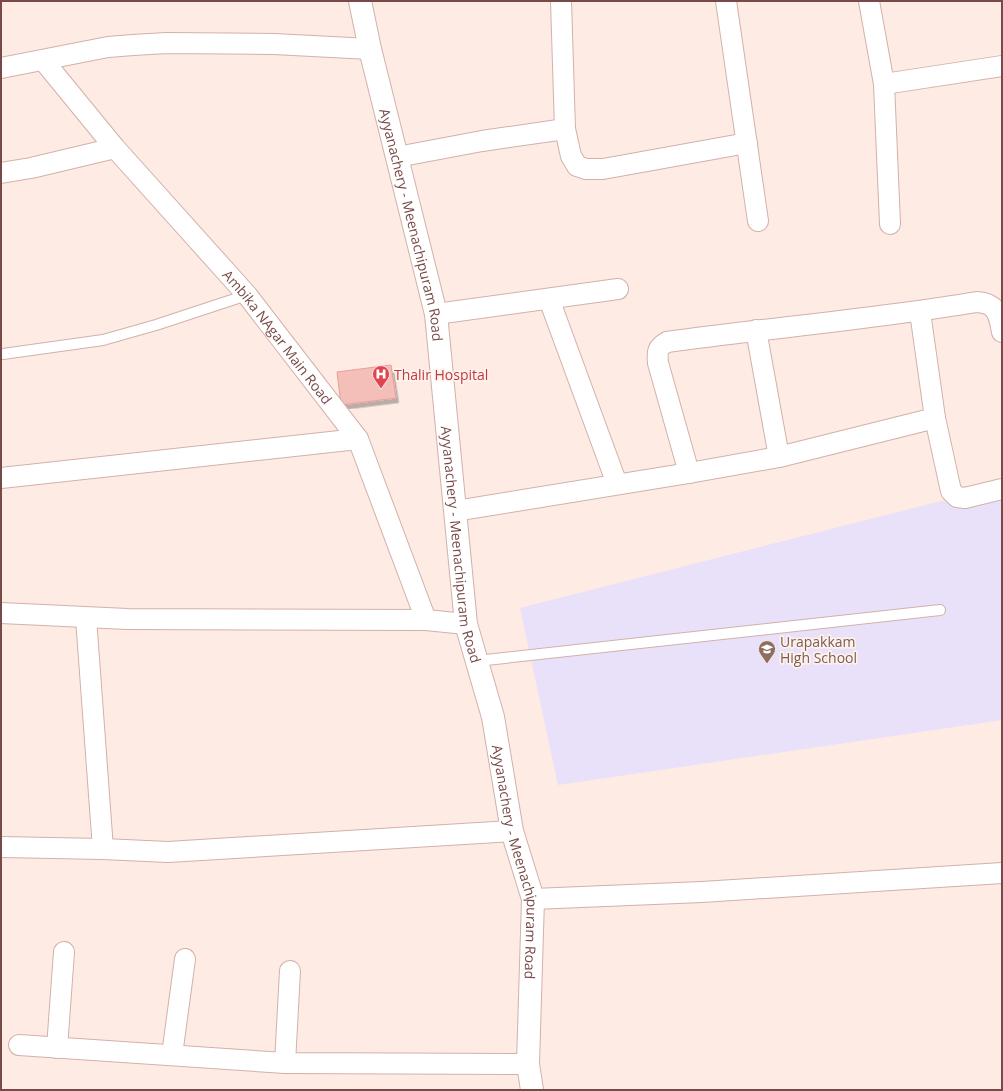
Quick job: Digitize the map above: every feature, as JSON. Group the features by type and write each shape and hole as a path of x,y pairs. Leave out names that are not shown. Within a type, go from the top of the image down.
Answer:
{"street":[{"name":"Ayyanachery - Meenachipuram Road","path":"360,1 396,157 436,314 466,624 493,717 512,831 533,899 528,1064 532,1090"},
{"path":"561,1 566,129 571,156 577,166 586,169 603,169 747,143"},
{"path":"726,1 758,220"},
{"path":"868,1 884,84 890,224"},
{"path":"1,68 108,47 167,43 274,44 370,49"},
{"name":"Ambika NAgar Main Road","path":"44,60 115,148 247,295 358,439 426,620"},
{"path":"884,84 1002,66"},
{"path":"396,157 482,141 566,129"},
{"path":"1,173 31,168 115,148"},
{"path":"436,314 618,289"},
{"path":"549,299 617,484"},
{"path":"689,473 658,363 657,352 660,346 667,342 756,330 920,312 977,302 987,303 999,315 1002,332"},
{"path":"920,312 935,418 951,491 957,497 965,498 1002,489"},
{"path":"756,330 778,457"},
{"path":"455,511 778,457 935,418"},
{"path":"1,478 358,439"},
{"path":"1,613 127,619 426,620 466,624"},
{"path":"86,618 103,849"},
{"path":"1,848 103,849 168,852 512,831"},
{"path":"533,899 702,892 1002,873"},
{"path":"57,1048 64,952"},
{"path":"172,1055 185,959"},
{"path":"285,1063 290,971"},
{"path":"19,1045 285,1063 528,1064"}],"lane":[{"path":"3,354 102,340 156,325 247,295"},
{"path":"476,661 940,610"}],"shaded area":[{"name":"Urapakkam High School","path":"1002,489 1002,720 558,785 520,608 957,497"}],"building":[{"path":"391,365 396,398 341,405 337,372"}],"place":[{"name":"Thalir Hospital","path":"381,389"},
{"name":"Urapakkam High School","path":"767,664"}]}
